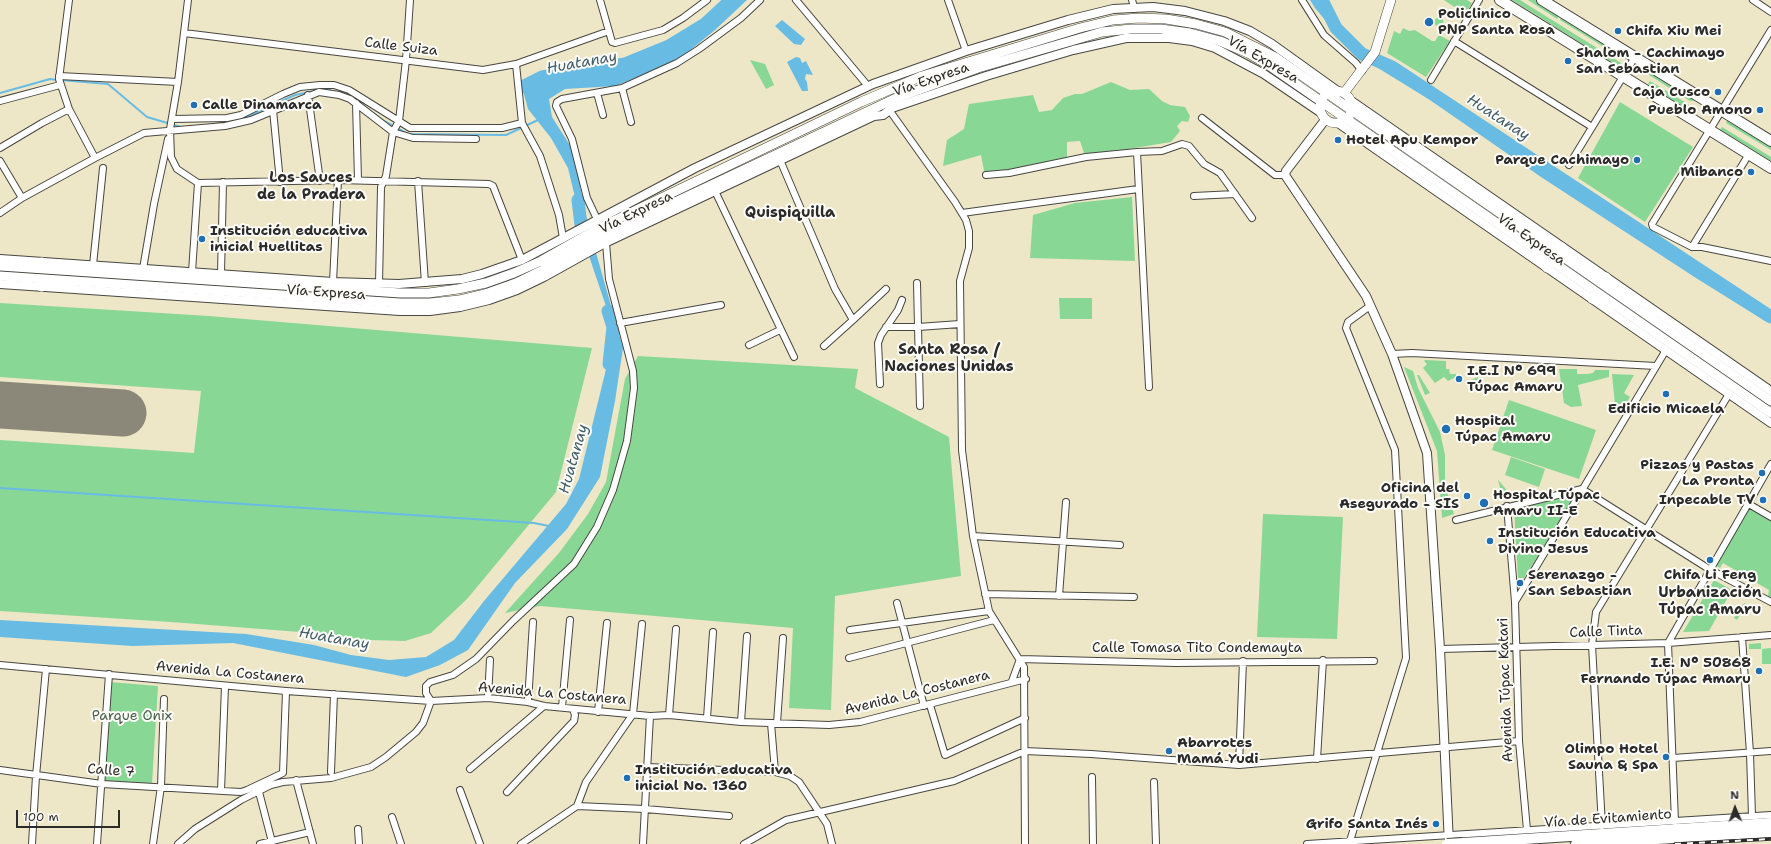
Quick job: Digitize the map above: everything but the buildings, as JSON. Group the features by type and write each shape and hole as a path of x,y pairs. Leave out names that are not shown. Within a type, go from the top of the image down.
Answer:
{"highway":[{"path":"1500,0 1771,168"},
{"path":"1542,0 1771,141"},
{"name":"Vía de Evitamiento","path":"1448,841 1463,843 1771,823"},
{"name":"Vía de Evitamiento","path":"1576,844 1771,832"}],"main road":[{"path":"1344,95 1375,52 1391,0"},
{"name":"Vía Expresa","path":"601,231 695,168 867,87 966,51 1068,20 1133,3 1186,11 1224,21 1250,31 1272,44 1771,391"},
{"name":"Vía Expresa","path":"0,259 379,284 425,283 462,279 567,247 890,89 976,59 1080,28 1113,20 1139,18 1166,19 1196,24 1225,32 1275,56 1771,401"},
{"name":"Vía Expresa","path":"601,231 716,191 874,116 883,115 892,106 978,68 1102,32 1131,29 1154,29 1190,33 1220,41 1248,53 1270,66 1321,102 1342,122 1547,268 1771,423"},
{"name":"Vía Expresa","path":"0,266 400,293 429,293 458,289 486,283 534,264 601,231 865,111 892,106 1073,50 1126,38 1149,36 1192,41 1215,48 1264,74 1331,123 1342,122 1529,246 1771,413"},
{"path":"878,83 890,89 892,106"},
{"path":"867,87 861,97 861,102 865,111 874,116"},
{"path":"1344,95 1328,94 1321,102 1323,116 1286,171 1285,175 1370,306 1392,354 1427,453 1446,748 1448,841"},
{"path":"1342,122 1352,111 1344,95"},
{"path":"1535,238 1562,247"},
{"path":"1529,246 1547,268"},
{"name":"Vía Expresa","path":"0,284 364,310 430,311 482,302 517,290 544,277 567,247"},
{"name":"Vía Expresa","path":"0,276 400,303 430,303 459,300 488,293 516,283 543,270 567,247"},
{"path":"42,262 70,271"},
{"path":"1606,277 1623,299"},
{"path":"41,287 70,281"},
{"path":"1592,299 1618,307"}],"street":[{"path":"69,0 59,80 69,109 96,158"},
{"path":"143,269 154,204 172,120 188,0"},
{"path":"379,284 381,187 384,180 394,130 398,121 406,60 410,0"},
{"path":"600,0 612,42 615,43 648,35 672,26 707,0"},
{"path":"178,844 195,829 241,800 271,785 296,780 331,778 371,766 386,757 416,732 427,716 431,701 426,693 426,686 430,682 453,675 476,659 574,564 597,527 613,490 623,458 634,388 633,371 609,279 601,231 587,198 572,139 556,106 557,102 562,99 622,88 677,63 699,49 741,18 760,0"},
{"path":"796,0 867,87"},
{"path":"948,0 966,51"},
{"path":"1302,0 1324,35 1356,63 1362,71"},
{"path":"1430,80 1479,0"},
{"path":"1753,0 1771,12"},
{"path":"1771,30 1653,221 1653,227 1692,247 1702,247 1771,261"},
{"name":"Calle Suiza","path":"184,33 482,70 516,64 609,31"},
{"path":"1454,41 1592,127"},
{"path":"1569,165 1635,57"},
{"path":"516,64 522,123 540,156 559,215 567,247"},
{"path":"0,101 59,80 178,82"},
{"path":"172,120 226,118 241,115 300,87 334,85 349,90 410,128 502,128 522,123"},
{"path":"622,88 632,122"},
{"path":"0,213 22,198 144,133 225,126 251,120 319,92 328,92 339,95 356,103 394,130 413,138 476,139"},
{"path":"597,93 602,115"},
{"path":"308,96 320,181"},
{"path":"356,103 358,180"},
{"path":"892,106 966,220 969,238 960,281 962,450 973,536 989,611 1020,658 1024,667 1026,678 1025,844"},
{"path":"0,148 69,109"},
{"path":"273,110 280,182"},
{"path":"1202,118 1275,175 1285,175"},
{"path":"170,130 171,157 173,163 177,169 198,183 384,180 492,184 522,260"},
{"path":"986,175 1010,173 1086,157 1162,151 1182,144 1189,146 1204,164 1220,173 1252,218"},
{"path":"1137,152 1149,387"},
{"path":"1692,247 1748,154"},
{"path":"780,160 835,289 853,320"},
{"path":"0,161 22,198"},
{"path":"94,265 103,168"},
{"path":"333,282 338,180"},
{"path":"418,181 425,283"},
{"path":"221,274 223,182"},
{"path":"192,272 198,183"},
{"path":"962,213 1138,189"},
{"path":"716,191 794,357"},
{"path":"1194,196 1235,194"},
{"path":"917,283 920,406"},
{"path":"824,346 886,289"},
{"path":"880,384 878,343 886,327 898,310 902,300"},
{"path":"620,323 721,306"},
{"path":"1350,841 1375,754 1406,658 1395,450 1346,324 1370,306"},
{"path":"886,327 960,324"},
{"path":"749,345 780,330"},
{"name":"Avenida Túpac Katari","path":"1527,830 1519,742 1515,647 1515,602 1666,350"},
{"path":"1392,354 1410,353 1656,366"},
{"path":"1602,826 1592,645 1596,612 1647,531 1729,394"},
{"path":"1675,822 1668,643 1709,569 1771,464"},
{"path":"1456,520 1582,489 1709,569 1771,602"},
{"path":"1059,596 1066,502"},
{"path":"1748,503 1771,517"},
{"path":"1508,506 1515,602"},
{"path":"973,536 1120,545"},
{"path":"985,594 1134,597"},
{"path":"897,602 907,644 945,756 1025,718"},
{"path":"850,630 989,611"},
{"path":"562,707 570,620"},
{"path":"849,658 994,620"},
{"path":"528,702 533,622"},
{"path":"598,712 607,623"},
{"path":"521,844 577,806 586,782 634,714 642,624"},
{"path":"669,715 676,629"},
{"path":"707,718 713,632"},
{"name":"Calle Tinta","path":"1440,649 1668,643 1771,635"},
{"path":"741,722 747,636"},
{"path":"1742,637 1750,753 1752,816"},
{"path":"775,772 774,723 783,638"},
{"path":"1012,681 1020,658"},
{"name":"Calle Tomasa Tito Condemayta","path":"1020,658 1176,663 1322,660 1374,661"},
{"path":"488,698 490,660"},
{"path":"1317,760 1322,660"},
{"path":"1239,765 1243,661"},
{"name":"Avenida La Costanera","path":"0,665 286,691 431,701 488,698 598,712 650,716 669,715 741,722 829,725 860,722 1026,678"},
{"path":"32,844 36,776 46,669"},
{"path":"97,844 109,674"},
{"path":"221,791 225,686"},
{"name":"Calle 7","path":"0,770 102,784 161,786 242,792 283,773 286,691"},
{"path":"331,772 334,694"},
{"path":"153,844 161,786 164,699"},
{"path":"470,769 544,706"},
{"path":"507,792 574,722 575,715 573,709"},
{"path":"643,844 650,716"},
{"path":"744,844 786,820 954,781 1025,751 1091,754 1239,765 1317,760 1519,742"},
{"path":"1672,758 1771,751"},
{"path":"647,767 775,772 790,776 799,782 827,824 832,844"},
{"path":"1092,777 1093,844"},
{"path":"296,780 313,844"},
{"path":"1154,782 1156,844"},
{"path":"460,790 480,844"},
{"path":"259,792 272,842"},
{"path":"577,806 645,809 729,816"},
{"path":"1307,844 1431,837 1448,841 1527,830 1771,815"},
{"path":"392,817 401,844"},
{"path":"358,829 359,844"},
{"path":"260,844 310,832"}],"green space":[{"path":"1444,0 1467,0 1472,3 1465,14"},
{"path":"1512,0 1520,0 1621,63 1618,66"},
{"path":"1528,0 1537,0 1560,14 1557,19"},
{"path":"1562,16 1623,54 1620,57 1560,20"},
{"path":"1439,17 1444,22 1439,27 1434,22"},
{"path":"1403,28 1409,31 1415,30 1432,41 1435,41 1439,35 1450,41 1426,77 1387,53 1394,31 1400,34"},
{"path":"750,60 765,64 774,85 766,89"},
{"path":"1649,70 1699,100 1690,101 1649,75"},
{"path":"1650,81 1688,104 1692,113 1648,84"},
{"path":"1111,82 1130,90 1149,89 1162,101 1170,105 1185,107 1190,116 1188,122 1182,121 1177,126 1180,131 1171,142 1085,156 1080,141 1067,142 1067,161 985,176 981,155 943,166 947,140 964,129 969,104 1033,95 1039,112 1052,110 1063,98 1075,94 1082,94"},
{"name":"Parque Cachimayo","path":"1620,102 1693,147 1645,222 1578,178"},
{"path":"1728,119 1771,146 1771,150 1726,123"},
{"path":"1722,127 1771,157 1771,161 1720,130"},
{"path":"1132,197 1135,261 1030,258 1033,215 1075,203"},
{"path":"1059,298 1092,298 1092,319 1060,319"},
{"path":"0,303 209,316 592,348 556,492 467,599 431,633 405,641 369,640 300,632 0,611 0,440 194,453 201,391 0,377"},
{"path":"638,356 858,369 855,388 949,437 961,576 835,596 831,710 789,708 793,628 540,606 505,613 559,553 588,514 606,482 625,379"},
{"path":"1424,361 1446,361 1446,369 1449,369 1450,374 1456,374 1456,377 1448,381 1444,377 1435,383 1423,368 1427,364"},
{"path":"1404,367 1413,371 1418,388 1440,432 1445,455 1445,485 1454,514 1442,518 1437,451"},
{"path":"1559,369 1577,369 1577,374 1593,373 1595,370 1609,370 1609,377 1578,385 1582,406 1571,407 1564,403"},
{"path":"1612,374 1634,375 1624,393 1630,397 1623,409 1618,405 1615,405"},
{"path":"1417,375 1419,375 1430,393 1425,395"},
{"path":"1478,377 1478,385 1472,390 1467,382"},
{"path":"1509,400 1596,430 1579,479 1492,450"},
{"path":"1511,457 1545,469 1539,487 1505,475"},
{"path":"1498,480 1499,481 1510,494 1502,495"},
{"path":"1579,492 1524,578 1518,578 1514,507"},
{"path":"1750,505 1771,518 1771,598 1768,596 1769,590 1723,563 1720,568 1714,564"},
{"path":"1263,514 1343,517 1337,639 1257,637"},
{"path":"1714,580 1732,590 1709,631 1683,632"},
{"path":"1744,603 1746,604 1737,620 1734,618"},
{"path":"1761,643 1761,649 1749,649 1749,644"},
{"path":"1771,648 1771,664 1762,664 1762,649"},
{"name":"Parque Onix","path":"110,682 158,686 152,784 104,781"}],"water":[{"path":"731,0 747,0 715,30 677,61 615,86 565,89 549,99 552,117 573,150 587,221 623,348 615,401 600,477 567,529 515,583 468,650 440,665 406,677 233,643 132,646 0,637 0,620 246,634 314,645 351,655 389,660 426,657 454,640 484,601 566,504 579,479 611,349 613,327 589,256 568,168 551,138 528,109 522,87 542,77 626,64 669,46 705,24"},
{"path":"1310,0 1323,0 1336,28 1362,54 1392,67 1771,317 1771,323 1765,321 1696,278 1541,177 1430,100 1352,52"},
{"path":"782,20 805,39 801,45 794,44 775,26"},
{"path":"796,57 800,58 802,63 806,61 813,75 806,74 805,79 807,82 808,91 802,91 787,62"}],"waterway":[{"path":"522,87 542,77 625,64 669,46 705,24 731,0"},
{"name":"Huatanay","path":"1322,0 1336,28 1362,54 1392,67 1771,317"},
{"path":"0,93 50,79 57,80"},
{"path":"61,80 108,84 147,117 181,127"},
{"path":"320,90 327,89 335,92"},
{"path":"242,119 295,95 314,91"},
{"path":"353,98 384,121 408,134 506,135 538,120"},
{"name":"Huatanay","path":"578,200 583,242"},
{"name":"Huatanay","path":"608,311 613,327 609,364"},
{"path":"0,488 534,523 549,526"}],"runway":[{"path":"0,405 123,413"}],"railway":[{"path":"1675,844 1771,839"}],"place":[{"name":"Policlinico PNP Santa Rosa","path":"1429,22"},
{"name":"Chifa Xiu Mei","path":"1618,31"},
{"name":"Shalom - Cachimayo San Sebastian","path":"1568,61"},
{"name":"Caja Cusco","path":"1718,92"},
{"name":"Calle Dinamarca","path":"194,105"},
{"name":"Pueblo Amono","path":"1760,110"},
{"name":"Hotel Apu Kempor","path":"1338,140"},
{"name":"Parque Cachimayo","path":"1637,160"},
{"name":"Mibanco","path":"1751,172"},
{"name":"Institución educativa inicial Huellitas","path":"202,239"},
{"name":"I.E.I Nº 699 Túpac Amaru","path":"1459,379"},
{"name":"Edificio Micaela","path":"1666,394"},
{"name":"Hospital Túpac Amaru","path":"1446,429"},
{"name":"Pizzas y Pastas La Pronta","path":"1762,473"},
{"name":"Oficina del Asegurado - SIS","path":"1467,496"},
{"name":"Inpecable TV","path":"1763,500"},
{"name":"Hospital Túpac Amaru II-E","path":"1484,503"},
{"name":"Institución Educativa Divino Jesus","path":"1490,541"},
{"name":"Chifa Li Feng","path":"1710,560"},
{"name":"Serenazgo - San Sebastian","path":"1520,583"},
{"name":"I.E. Nº 50868 Fernando Túpac Amaru","path":"1759,671"},
{"name":"Abarrotes Mamá Yudi","path":"1169,751"},
{"name":"Olimpo Hotel Sauna & Spa","path":"1666,757"},
{"name":"Institución educativa inicial No. 1360","path":"627,778"},
{"name":"Grifo Santa Inés","path":"1436,824"}],"district":[{"name":"Los Sauces de la Pradera","path":"311,186"},
{"name":"Quispiquilla","path":"790,213"},
{"name":"Santa Rosa / Naciones Unidas","path":"949,358"},
{"name":"Urbanización Túpac Amaru","path":"1710,602"}]}
